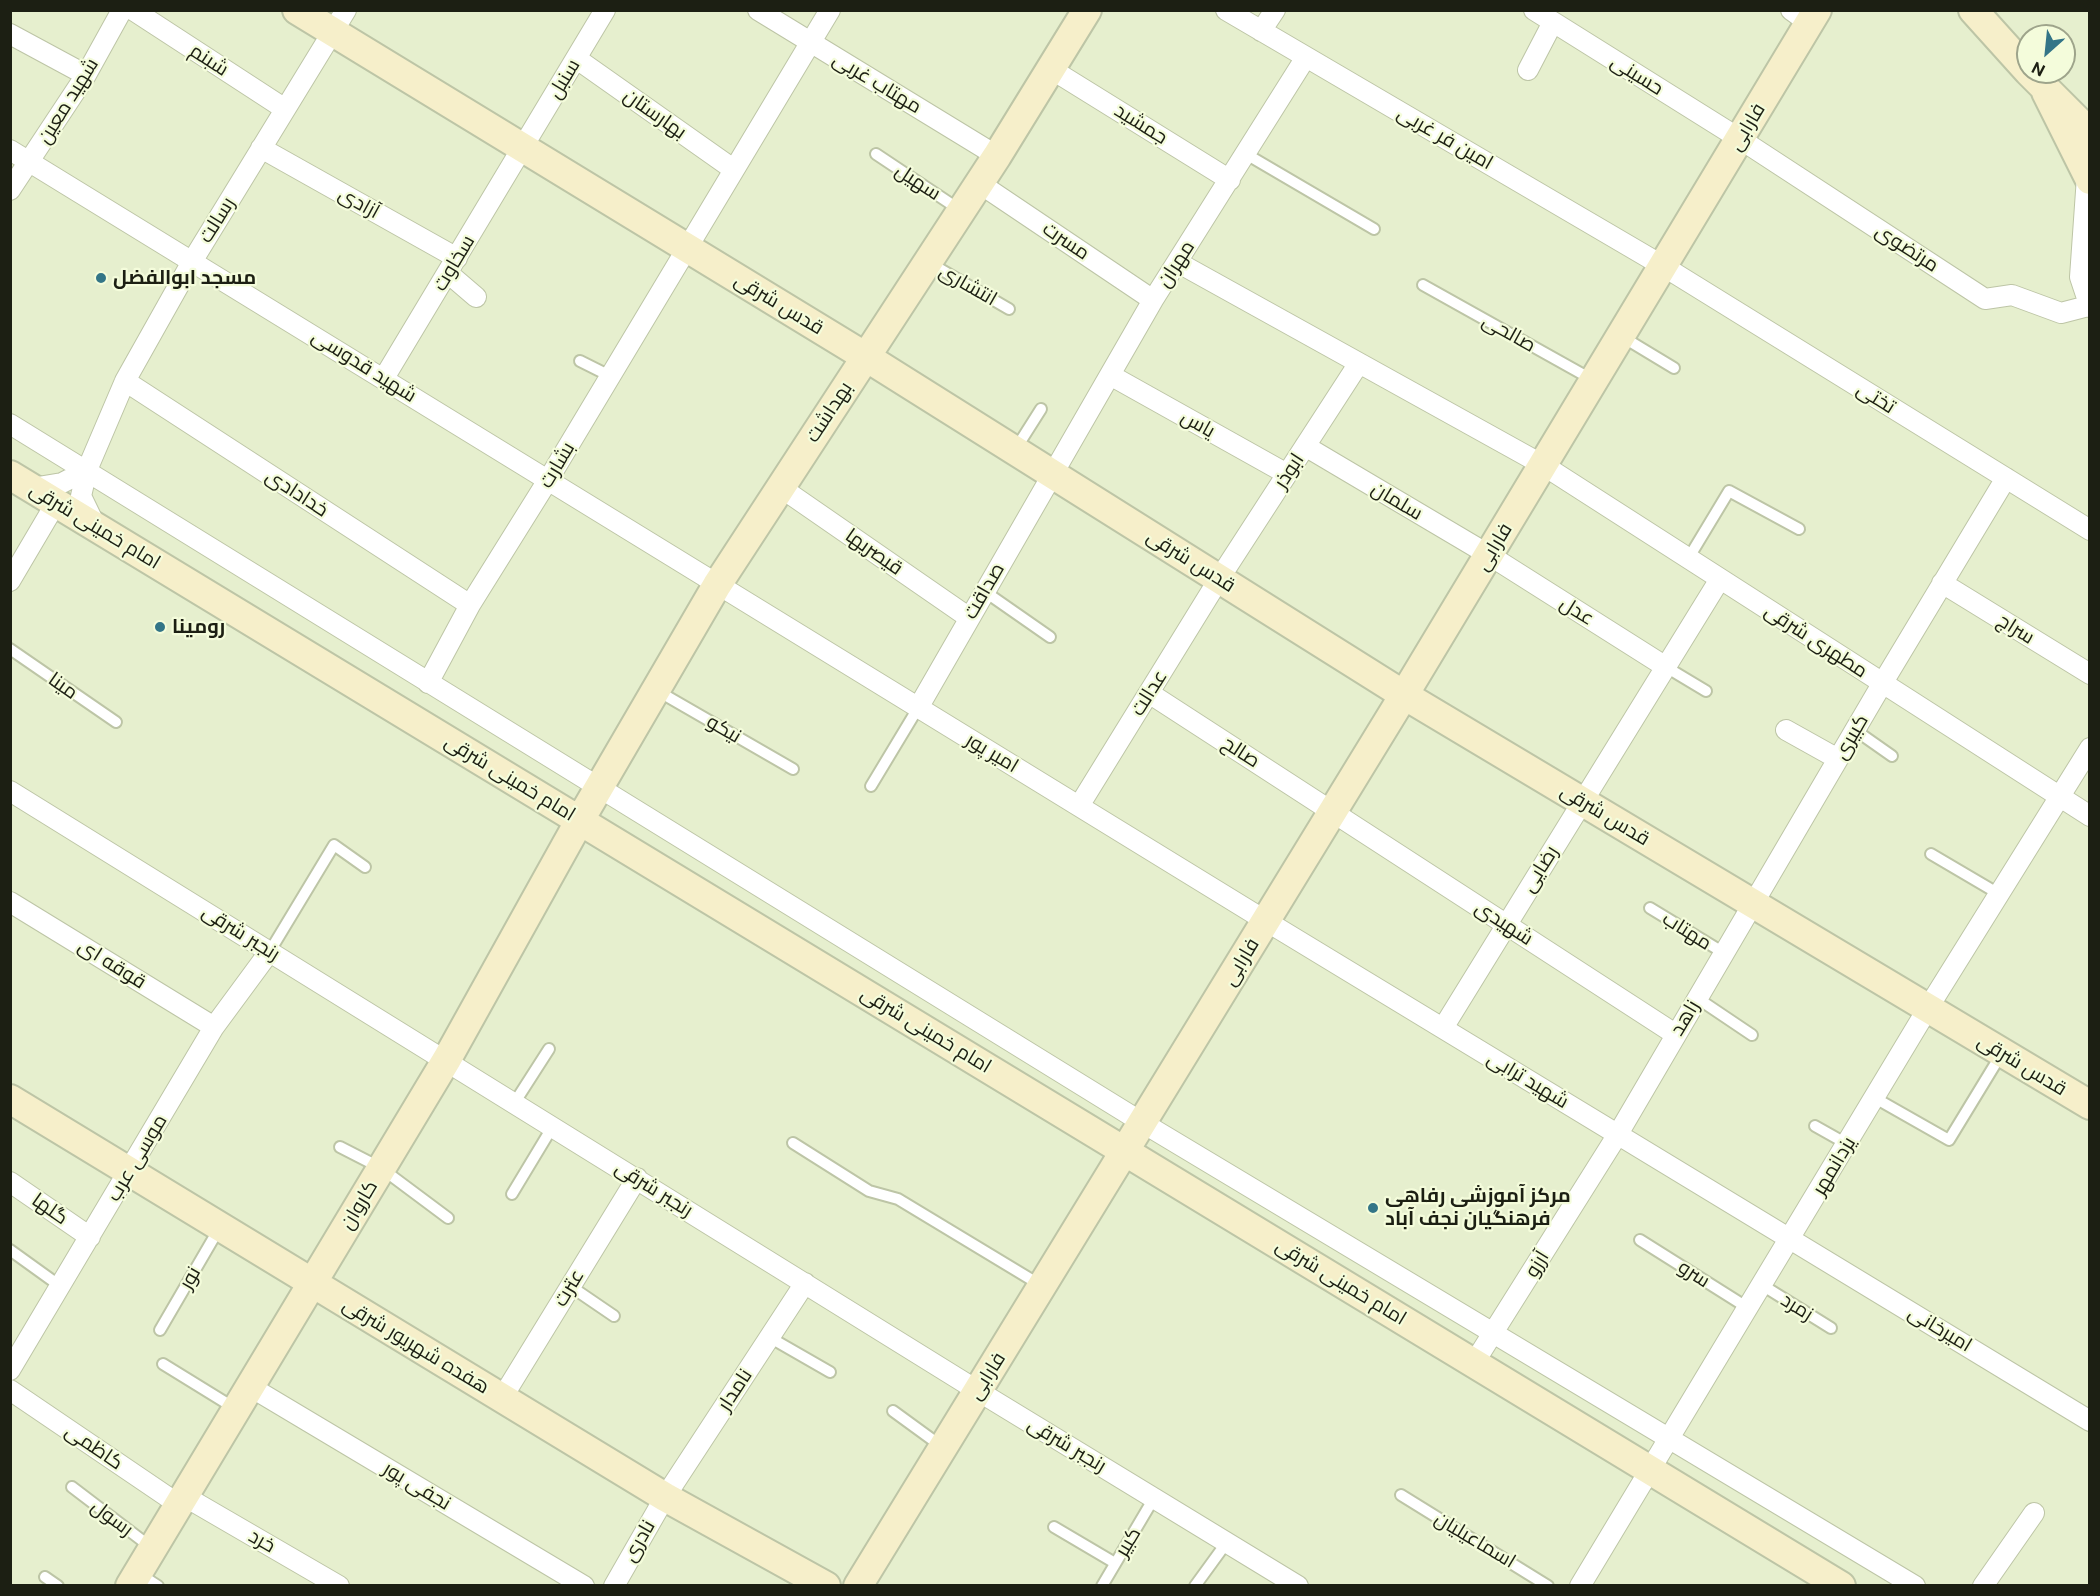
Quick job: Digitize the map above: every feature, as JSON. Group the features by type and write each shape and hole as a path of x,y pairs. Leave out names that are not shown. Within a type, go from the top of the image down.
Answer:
{"street":[{"name":"شهید معین","path":"10,190 86,75 122,10"},
{"name":"شبنم","path":"133,10 285,109"},
{"name":"قدس شرقی","path":"297,10 339,21 524,148 866,357 1404,695 2090,1105"},
{"name":"سنبل","path":"524,148 605,10"},
{"name":"مهتاب غربی","path":"758,10 997,156"},
{"path":"686,247 830,10"},
{"name":"بهداشت","path":"580,820 717,585 980,183 1087,10"},
{"name":"امین فر غربی","path":"1226,10 1663,266"},
{"path":"1261,31 1275,10"},
{"name":"حسینی","path":"1534,10 1740,138"},
{"path":"1973,10 2016,58"},
{"name":"فارابی","path":"858,1586 1489,555 1740,138 1806,15"},
{"name":"رسالت","path":"96,527 81,496 87,470 125,381 193,260 339,21"},
{"path":"1528,70 1553,22"},
{"path":"10,34 86,75"},
{"name":"مهران","path":"1053,474 1153,300 1306,57"},
{"name":"بهارستان","path":"577,59 733,169"},
{"name":"جمشید","path":"1051,69 1230,180"},
{"path":"2037,84 2088,179 2080,277 2089,307"},
{"path":"2040,84 2090,133"},
{"name":"مرتضوی","path":"1740,138 1985,299 2012,295 2061,313 2089,307"},
{"name":"آزادی","path":"261,148 453,265 476,297"},
{"name":"سخاوت","path":"384,378 524,148"},
{"name":"شهید قدوسی","path":"10,150 193,260 717,585"},
{"name":"مسرت","path":"980,183 1153,300"},
{"name":"بشارت","path":"428,683 470,605 548,480 686,247"},
{"path":"1177,262 1543,465"},
{"name":"تختی","path":"1663,266 2090,530"},
{"name":"ابوذر","path":"1219,579 1359,363"},
{"name":"یاس","path":"1110,375 1287,474"},
{"name":"خدادادی","path":"125,381 470,605"},
{"path":"10,424 598,789 1143,1123 1492,1335 1915,1586"},
{"name":"سلمان","path":"1305,446 1489,555"},
{"name":"مطهری شرقی","path":"1543,465 2090,816"},
{"path":"21,481 62,483 87,470"},
{"name":"صداقت","path":"918,708 1053,474"},
{"name":"کبیری","path":"1754,904 1882,684 2006,478"},
{"name":"امام خمینی شرقی","path":"21,481 1841,1586"},
{"name":"قیصریها","path":"780,487 968,618"},
{"path":"10,581 56,503"},
{"name":"عدل","path":"1489,555 1666,667"},
{"name":"عدالت","path":"1079,806 1219,579"},
{"path":"1582,802 1720,579"},
{"name":"سراج","path":"1942,583 2090,674"},
{"name":"امیر پور","path":"717,585 1266,921"},
{"name":"صالح","path":"1149,693 1334,811"},
{"path":"1786,730 1838,759"},
{"name":"یزدانمهر","path":"1580,1586 1928,1008 2090,748"},
{"name":"رنجبر شرقی","path":"10,791 447,1059 1292,1584"},
{"name":"رضایی","path":"1443,1028 1582,802"},
{"name":"شهیدی","path":"1334,811 1675,1034"},
{"name":"کاروان","path":"142,1581 152,1548 447,1059 580,820"},
{"name":"قوقه ای","path":"10,902 214,1027"},
{"name":"زاهد","path":"1618,1134 1675,1034 1754,904"},
{"name":"شهید ترابی","path":"1266,921 1791,1238"},
{"name":"موسی عرب","path":"10,1370 214,1027 270,951"},
{"name":"هفده شهریور شرقی","path":"10,1099 665,1497 826,1586"},
{"name":"آرزو","path":"1474,1363 1618,1134"},
{"name":"عترت","path":"502,1398 637,1178"},
{"name":"گلها","path":"10,1182 90,1237"},
{"name":"امیرخانی","path":"1791,1238 2090,1421"},
{"name":"نامدار","path":"665,1497 805,1283"},
{"name":"کاظمی","path":"10,1390 181,1500"},
{"name":"نجفی پور","path":"243,1397 584,1586"},
{"name":"نادری","path":"614,1586 665,1497"},
{"name":"خرد","path":"181,1500 339,1586"},
{"path":"1983,1586 2034,1513"}],"lane":[{"name":"سهیل","path":"876,154 961,211"},
{"path":"1246,154 1374,229"},
{"name":"انتشاری","path":"927,262 1009,309"},
{"name":"صالحی","path":"1423,285 1594,380"},
{"path":"1621,336 1674,368"},
{"path":"580,361 610,376"},
{"path":"1015,450 1041,409"},
{"path":"1688,559 1729,491 1799,529"},
{"path":"984,591 1050,637"},
{"name":"مینا","path":"10,649 116,722"},
{"path":"1666,667 1706,691"},
{"name":"نیکو","path":"656,690 793,769"},
{"path":"871,786 918,708"},
{"path":"1855,730 1892,756"},
{"path":"270,951 334,845 365,867"},
{"path":"1931,854 1999,894"},
{"name":"مهتاب","path":"1650,908 1724,953"},
{"path":"1697,998 1752,1035"},
{"path":"515,1102 549,1049"},
{"path":"1875,1098 1950,1140 2002,1053"},
{"path":"512,1194 553,1126"},
{"path":"1815,1126 1847,1144"},
{"path":"793,1143 869,1191 898,1199 1042,1286"},
{"path":"340,1147 381,1168 448,1218"},
{"name":"نور","path":"160,1330 220,1227"},
{"name":"سرو","path":"1640,1240 1748,1308"},
{"path":"10,1250 60,1287"},
{"name":"زمرد","path":"1762,1285 1831,1328"},
{"path":"570,1286 614,1316"},
{"path":"769,1337 830,1372"},
{"path":"163,1364 243,1397"},
{"path":"893,1411 943,1448"},
{"name":"رسول","path":"72,1487 152,1548"},
{"name":"اسماعیلیان","path":"1401,1495 1548,1586"},
{"name":"کبیر","path":"1102,1586 1154,1498"},
{"path":"1054,1527 1115,1563"},
{"path":"1195,1586 1227,1542"},
{"path":"45,1577 58,1586"}],"place":[{"name":"مسجد ابوالفضل","path":"101,278"},
{"name":"رومینا","path":"160,627"},
{"name":"مرکز آموزشی رفاهی فرهنگیان نجف آباد","path":"1373,1208"}]}
